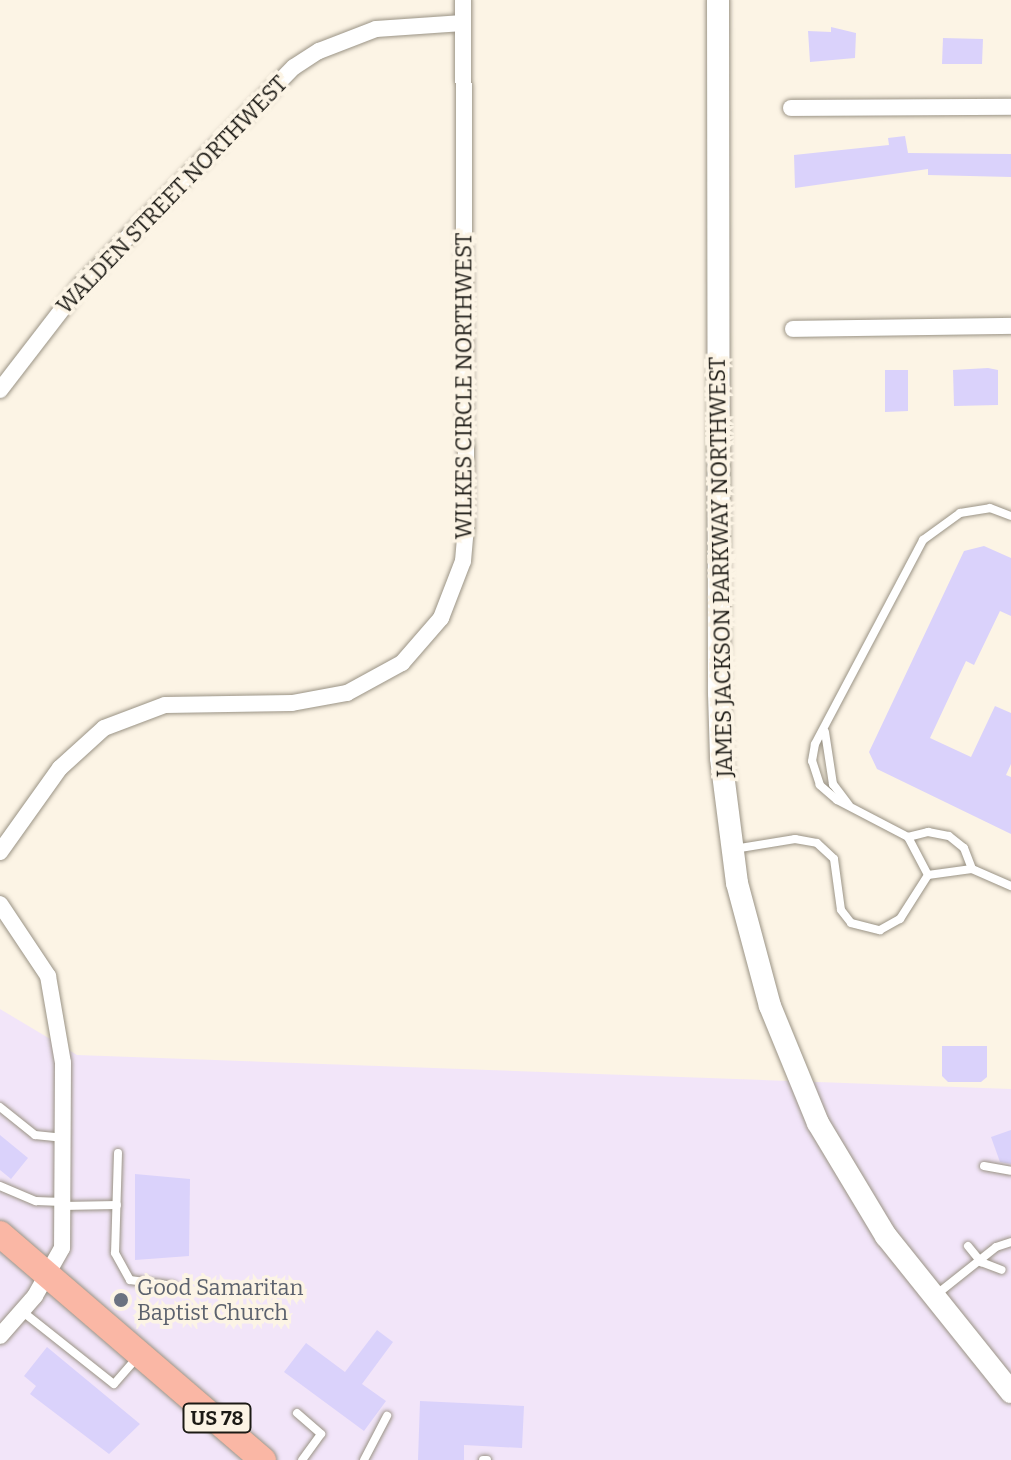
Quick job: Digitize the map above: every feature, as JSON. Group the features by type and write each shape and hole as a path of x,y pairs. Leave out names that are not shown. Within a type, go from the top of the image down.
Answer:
{"main road":[{"name":"JAMES JACKSON PARKWAY NORTHWEST","path":"718,0 721,758 751,947 791,1066 850,1181 933,1297 1011,1392"},
{"name":"US 78","path":"6,1243 142,1353 263,1460"}],"street":[{"name":"WILKES CIRCLE NORTHWEST","path":"0,852 60,768 104,728 165,705 292,703 347,693 402,663 441,618 459,576 466,529 463,0"},
{"name":"WALDEN STREET NORTHWEST","path":"0,390 80,286 294,67 333,44 376,29 463,23"},
{"path":"791,108 1011,107"},
{"path":"793,329 1011,326"},
{"path":"0,904 35,949 56,1003 63,1063 62,1248 23,1312 1,1332"}],"lane":[{"path":"928,875 908,837 850,806 820,785 812,761 815,744 825,732 923,540 960,513 990,508 1011,516"},
{"path":"825,732 833,784 850,806"},
{"path":"908,837 928,832 949,836 964,848 972,869"},
{"path":"734,849 795,839 817,843 834,859 841,910 851,923 868,929 880,930 900,919 928,875 972,869 1011,886"},
{"path":"0,1107 35,1135 62,1138"},
{"path":"118,1153 115,1253 130,1280 174,1286"},
{"path":"984,1166 1011,1171"},
{"path":"0,1200 3,1188 62,1204 117,1205"},
{"path":"933,1297 981,1262 996,1247 1011,1242"},
{"path":"968,1246 981,1262 1002,1270"},
{"path":"23,1312 114,1384 142,1353"},
{"path":"297,1413 321,1434 302,1460"},
{"path":"364,1460 387,1416"}],"shaded area":[{"path":"0,1009 77,1055 1011,1089 1011,1460 0,1460"}],"building":[{"path":"831,27 856,33 855,58 810,62 808,31 831,32"},
{"path":"943,38 983,39 982,64 942,64"},
{"path":"905,136 908,153 1011,154 1011,177 928,175 928,169 795,188 794,155 889,145 888,138"},
{"path":"885,370 908,370 908,411 885,412"},
{"path":"953,370 998,370 998,405 954,406"},
{"path":"984,546 1011,558 1011,616 1000,611 974,665 966,661 930,738 971,757 995,706 1011,713 1011,764 1006,775 1011,777 1011,834 877,769 869,752 964,551"},
{"path":"942,1046 987,1046 987,1077 981,1082 948,1082 942,1076"},
{"path":"1011,1130 1011,1164 1000,1162 991,1137"},
{"path":"0,1135 28,1158 11,1179 0,1170"},
{"path":"135,1174 190,1179 189,1256 135,1260"},
{"path":"377,1330 393,1342 362,1384 386,1401 364,1431 284,1372 306,1343 345,1372"},
{"path":"47,1347 140,1424 109,1454 30,1394 36,1386 24,1376"},
{"path":"420,1401 524,1406 522,1448 464,1445 464,1460 418,1460"}],"place":[{"name":"Good Samaritan Baptist Church","path":"121,1300"}]}
